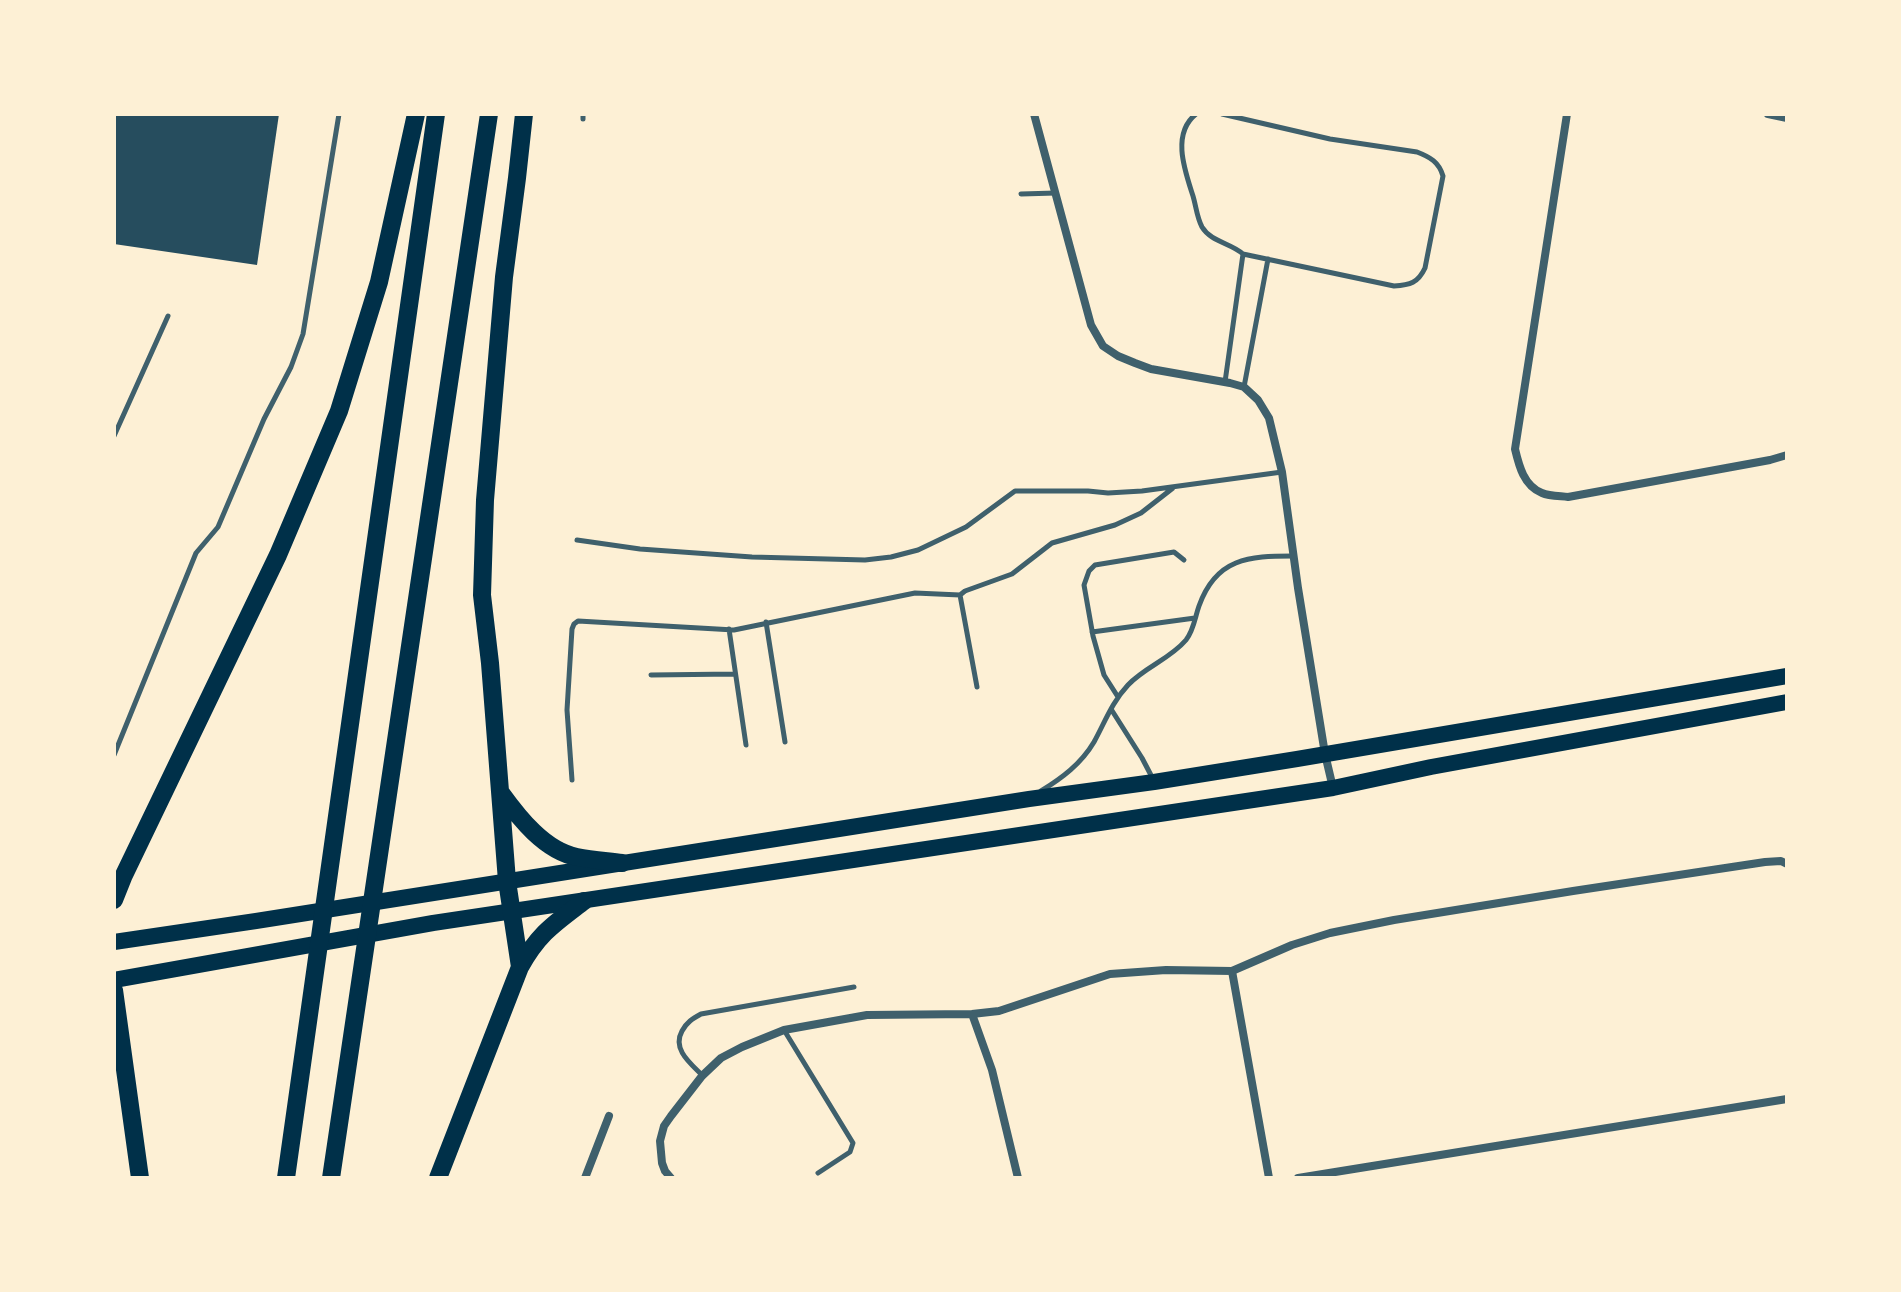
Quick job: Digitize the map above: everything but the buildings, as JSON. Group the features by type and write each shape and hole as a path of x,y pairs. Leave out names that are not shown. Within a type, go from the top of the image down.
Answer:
{"highway":[{"path":"114,900 278,555 339,411 379,282 416,114"},
{"path":"286,1178 436,114"},
{"path":"331,1178 489,114"},
{"path":"520,967 507,881 482,595 485,500 504,277 524,114"},
{"path":"501,793 524,823 544,841 574,857 622,863"},
{"path":"438,1178 520,967 532,945 546,930 584,901"},
{"path":"114,990 140,1178"},
{"path":"114,1059 131,1119"}],"main road":[{"path":"114,942 1154,782 1787,676"},
{"path":"114,980 433,923 1333,788 1787,702"}],"street":[{"path":"1034,114 1091,325 1103,346 1118,356 1151,369 1244,387 1258,400 1269,418 1282,472 1293,556 1333,788"},
{"path":"1567,114 1515,449 1519,467 1528,482 1541,493 1568,497 1787,455"},
{"path":"1768,114 1787,118"},
{"path":"671,1178 662,1163 660,1141 664,1126 702,1076 721,1058 784,1030 867,1015 999,1011 1110,974 1166,970 1232,971 1310,939 1394,920 1765,862 1781,861 1787,864"},
{"path":"1232,971 1269,1178"},
{"path":"972,1014 992,1070 1018,1178"},
{"path":"1298,1178 1787,1099"},
{"path":"585,1178 609,1116"}],"lane":[{"path":"114,755 196,553 218,527 303,334 339,114"},
{"path":"1196,114 1184,130 1183,162 1202,226 1209,235 1243,254 1394,286 1415,282 1421,277 1443,176 1430,157 1417,152 1330,139 1222,114"},
{"path":"1021,194 1056,193"},
{"path":"1225,382 1243,254"},
{"path":"1244,387 1268,259"},
{"path":"114,436 168,316"},
{"path":"577,540 640,549 752,557 865,560 918,550 966,527 1015,491 1124,492 1282,472"},
{"path":"572,780 567,710 574,624 578,621 734,630 915,593 960,595 1012,574 1052,543 1115,525 1141,513 1175,486"},
{"path":"1118,697 1104,675 1092,632 1084,585 1089,571 1095,565 1174,552 1184,560"},
{"path":"1029,799 1081,761 1118,697 1137,677 1188,638 1205,592 1222,571 1257,556 1293,556"},
{"path":"960,595 977,687"},
{"path":"1092,632 1195,618"},
{"path":"766,622 785,742"},
{"path":"729,629 746,745"},
{"path":"651,675 735,674"},
{"path":"1110,708 1154,782"},
{"path":"702,1076 679,1045 681,1032 690,1019 701,1014 854,987"},
{"path":"784,1030 853,1143 850,1152 818,1173"}]}
